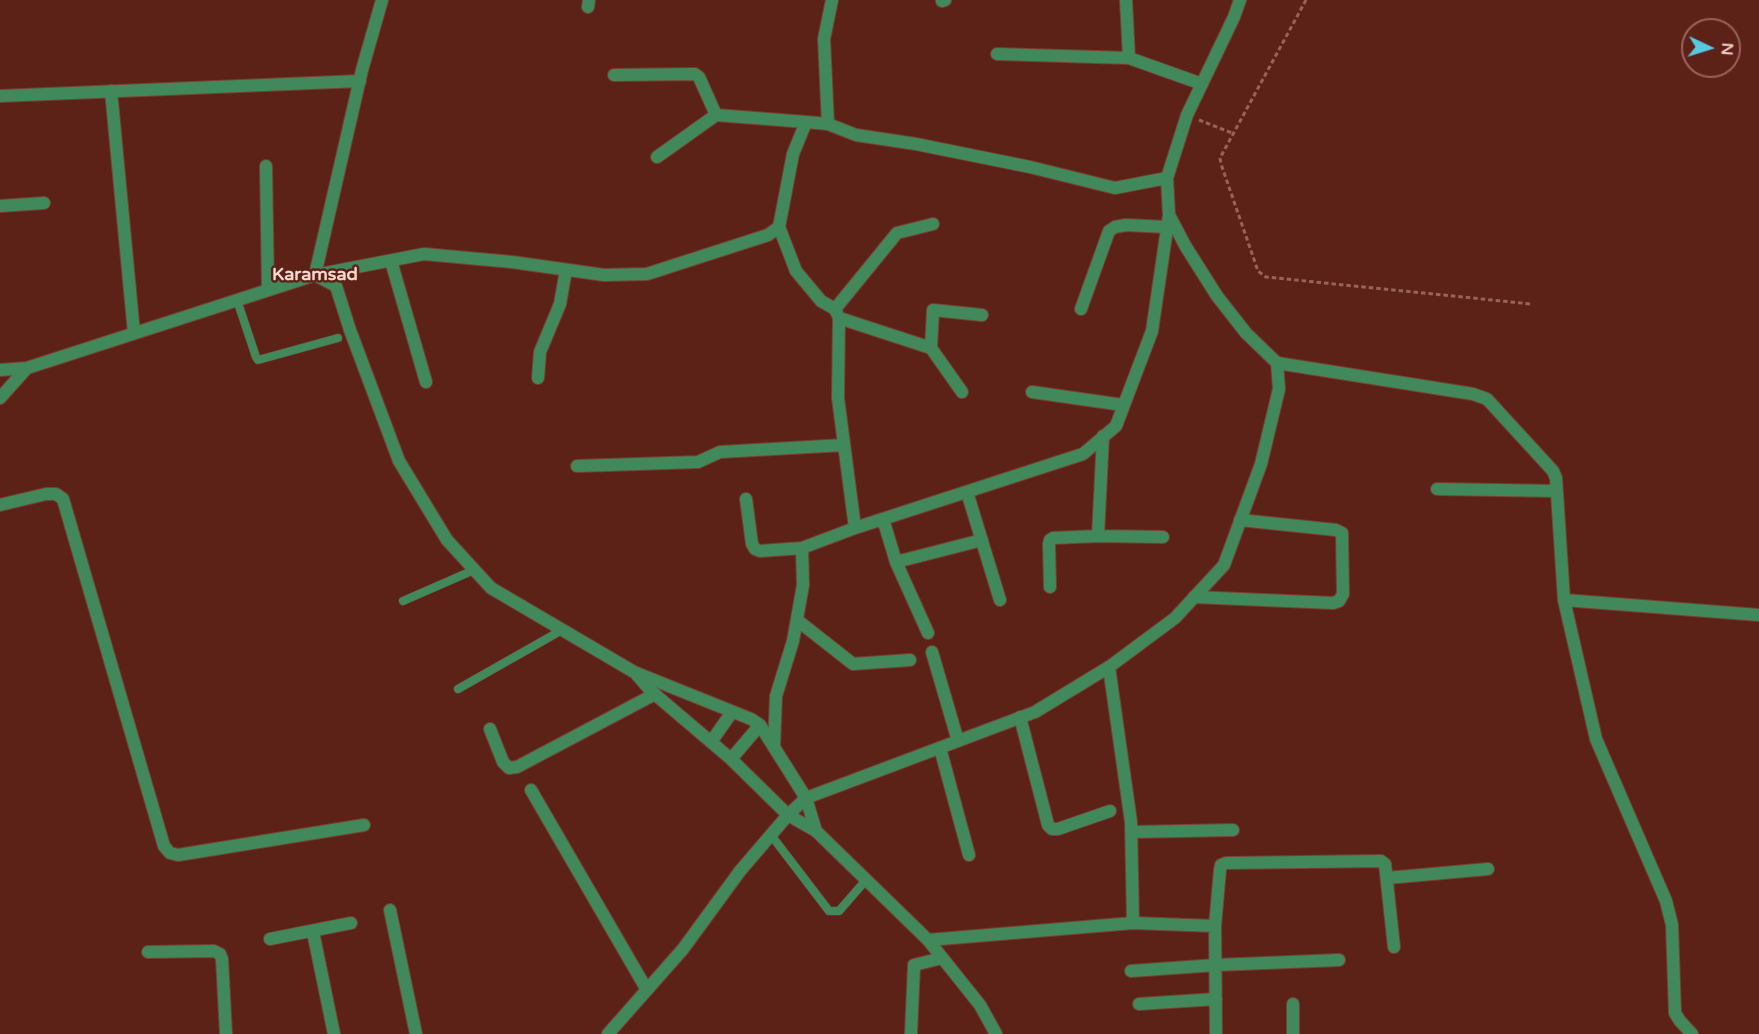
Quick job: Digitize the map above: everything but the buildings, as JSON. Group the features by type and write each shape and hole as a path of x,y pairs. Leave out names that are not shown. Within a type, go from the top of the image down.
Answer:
{"street":[{"path":"315,275 360,81 382,0"},
{"path":"828,124 824,39 832,0"},
{"path":"1126,0 1129,58"},
{"path":"746,499 752,544 755,549 760,551 802,549 855,528 1083,454 1116,426 1152,331 1168,221 1167,178 1187,115 1240,0"},
{"path":"997,54 1129,58 1202,84"},
{"path":"614,75 695,74 699,77 716,115"},
{"path":"0,96 360,81"},
{"path":"111,91 134,333"},
{"path":"657,156 716,115 828,124 856,135 1019,164 1115,188 1167,178"},
{"path":"806,122 793,154 779,227 796,271 821,301 837,314 931,348 962,392"},
{"path":"267,166 268,290"},
{"path":"0,206 44,203"},
{"path":"1081,309 1109,231 1126,225 1168,221"},
{"path":"1168,221 1217,296 1246,333 1277,363 1482,396 1553,471 1568,600 1593,732 1668,908 1672,926 1675,1013 1692,1034"},
{"path":"855,528 838,398 837,314 897,233 933,224"},
{"path":"0,370 27,368 315,275 424,254 512,262 604,275 647,274 768,235 779,227"},
{"path":"391,261 426,382"},
{"path":"538,378 540,352 560,304 566,270"},
{"path":"315,275 336,286 399,461 447,540 474,570 491,588 634,672 760,725 806,798 816,831"},
{"path":"931,348 933,310 982,315"},
{"path":"608,1034 683,949 740,871 788,815 806,798 1035,712 1109,667 1175,618 1224,565 1261,464 1279,389 1277,363"},
{"path":"0,398 27,368"},
{"path":"1032,392 1124,405"},
{"path":"1098,536 1103,436"},
{"path":"577,466 698,462 720,452 844,445"},
{"path":"1437,489 1557,491"},
{"path":"967,492 1000,600"},
{"path":"0,506 46,494 56,494 63,499 164,846 170,853 178,855 364,825"},
{"path":"883,519 896,562 928,633"},
{"path":"1194,597 1333,603 1339,601 1343,594 1342,533 1336,530 1240,520"},
{"path":"1050,587 1050,540 1098,536 1162,537"},
{"path":"896,562 982,540"},
{"path":"774,747 776,696 793,641 803,585 802,549"},
{"path":"1568,600 1759,615"},
{"path":"797,620 854,664 910,660"},
{"path":"932,652 958,741"},
{"path":"1109,667 1132,832 1132,923"},
{"path":"634,672 655,694 730,759 788,815 816,831 928,940 980,1005 996,1034"},
{"path":"490,729 503,762 509,768 517,766 655,694"},
{"path":"711,742 732,712"},
{"path":"1020,717 1048,825 1052,829 1058,829 1110,811"},
{"path":"730,759 760,725"},
{"path":"940,748 969,855"},
{"path":"531,790 647,990"},
{"path":"1132,832 1233,830"},
{"path":"1216,1034 1215,926 1220,870 1221,866 1226,863 1381,861 1385,864 1394,947"},
{"path":"1387,878 1488,869"},
{"path":"390,910 416,1034"},
{"path":"928,940 1132,923 1215,926"},
{"path":"270,939 351,924"},
{"path":"313,932 334,1034"},
{"path":"148,952 214,951 220,954 226,1034"},
{"path":"911,1034 914,965 942,958"},
{"path":"1131,971 1339,960"},
{"path":"1139,1004 1216,999"},
{"path":"1293,1004 1293,1034"}],"lane":[{"path":"237,300 258,360 338,338"},
{"path":"403,601 474,570"},
{"path":"458,689 562,630"},
{"path":"771,835 829,911 839,911 866,880"}],"path":[{"path":"1306,0 1220,158 1258,271 1266,277 1531,304"},
{"path":"1187,115 1233,134"}],"district":[{"name":"Karamsad","path":"315,275"}]}
